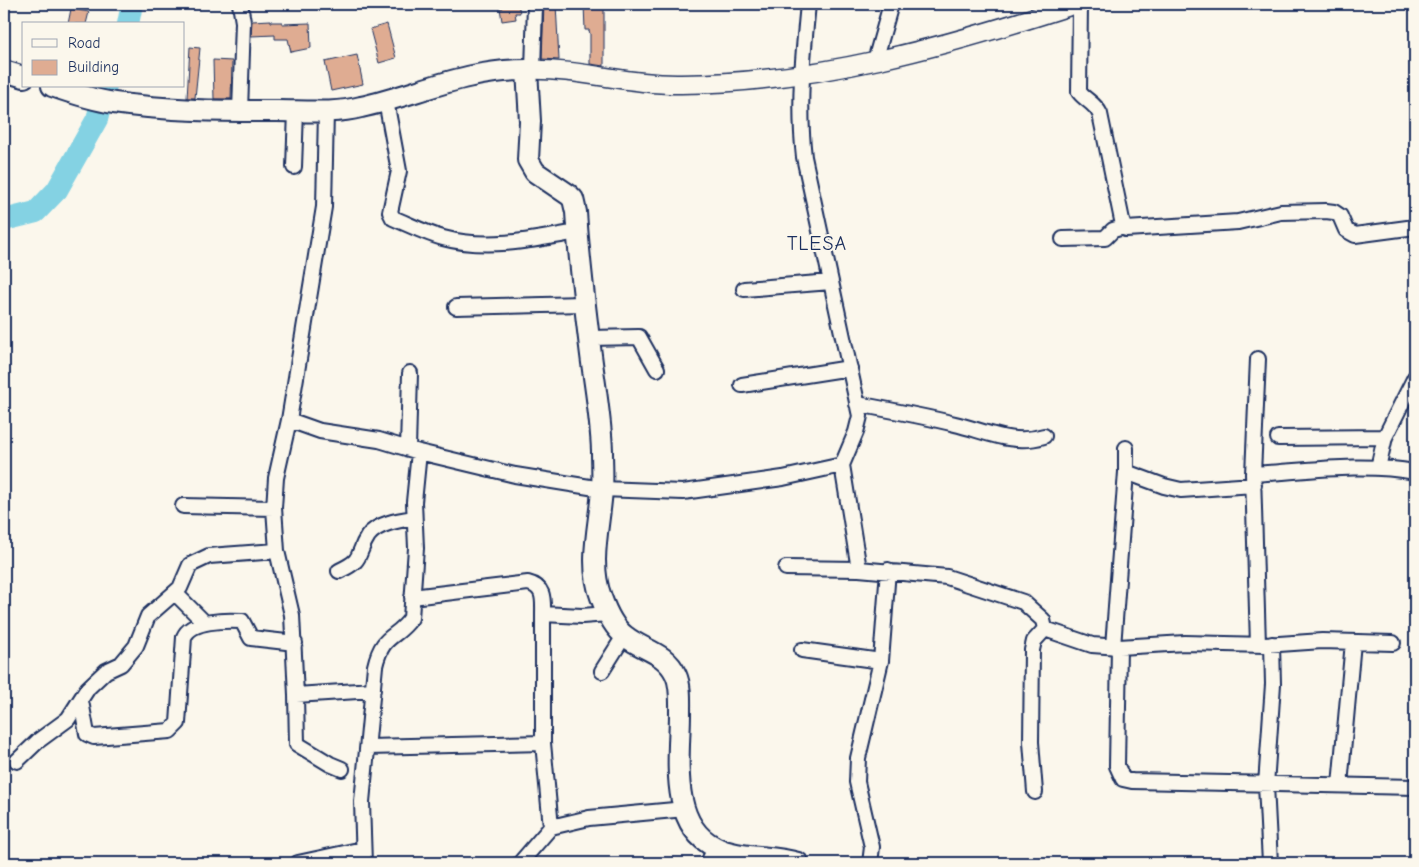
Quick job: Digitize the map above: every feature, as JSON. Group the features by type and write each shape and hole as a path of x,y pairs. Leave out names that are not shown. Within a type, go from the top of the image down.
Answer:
{"main road":[{"path":"59,88 104,101 182,110 326,111 344,110 386,101 457,78 484,72 530,70 528,160 535,172 573,199 584,304 601,428 602,489 596,556 600,595 608,614 624,636 663,658 672,666 677,677 680,696 680,790 686,817 705,842 712,855 782,858 798,863"},
{"path":"4,71 22,76"}],"street":[{"path":"240,4 243,22 240,111"},
{"path":"535,4 530,70 627,81 682,84 801,74 875,61 945,45 1078,4 1079,92 1086,100 1097,106 1100,114 1124,227"},
{"path":"808,4 801,74 801,132 804,157 860,422 842,465 859,569"},
{"path":"875,61 892,4"},
{"path":"386,101 399,171 390,212 393,218 416,229 464,242 532,240 577,232"},
{"path":"294,167 296,111"},
{"path":"326,111 324,207 289,420 276,478 274,508 278,551 292,615 295,643 298,744 330,764 342,769"},
{"path":"1063,239 1105,238 1112,230 1124,227 1127,229 1238,222 1281,212 1334,212 1340,216 1346,230 1355,235 1415,228"},
{"path":"744,289 831,282"},
{"path":"456,308 584,304"},
{"path":"589,338 639,337 656,368"},
{"path":"1258,360 1254,480 1265,645 1273,684 1266,786 1270,863"},
{"path":"742,385 850,368"},
{"path":"364,863 362,802 373,690 379,650 387,639 406,625 411,618 416,548 410,373"},
{"path":"1378,468 1385,437 1415,377"},
{"path":"857,404 956,424 1009,439 1031,440 1044,436"},
{"path":"289,420 338,435 379,440 515,475 602,489 683,492 782,478 842,465"},
{"path":"1278,438 1385,437"},
{"path":"1126,448 1116,647 1117,766 1123,779 1132,781 1266,786 1415,787"},
{"path":"1126,472 1181,490 1254,480 1378,468 1415,472"},
{"path":"184,506 274,508"},
{"path":"339,570 353,564 359,558 369,535 395,521 414,518"},
{"path":"17,761 38,741 68,719 81,702 88,688 106,671 121,664 136,646 148,616 176,594 186,570 194,561 209,556 278,551"},
{"path":"786,568 888,570 947,577 1023,602 1043,620 1045,629"},
{"path":"870,863 872,847 857,782 858,758 881,661 888,570"},
{"path":"412,597 528,583 535,585 541,590 543,597 543,743 551,827"},
{"path":"176,594 205,624"},
{"path":"543,614 582,616 608,614"},
{"path":"81,702 85,729 87,734 94,737 125,736 174,730 178,723 184,637 190,628 205,624 242,621 251,638 295,643"},
{"path":"1045,629 1092,645 1116,647 1185,643 1265,645 1354,642 1393,643"},
{"path":"1035,792 1031,742 1032,650 1034,640 1045,629"},
{"path":"602,671 624,636"},
{"path":"1340,785 1354,642"},
{"path":"802,650 881,661"},
{"path":"296,695 373,690"},
{"path":"368,747 543,743"},
{"path":"520,863 551,827 589,818 685,809"},
{"path":"298,863 363,849"}],"building":[{"path":"502,4 518,4 520,13 515,13 516,19 502,21 500,8 503,8"},
{"path":"544,4 556,4 559,60 542,59"},
{"path":"584,4 604,4 604,66 590,64 590,34 589,30 585,30"},
{"path":"71,9 89,12 86,22 68,22"},
{"path":"271,20 271,22 282,22 282,24 310,23 311,48 291,52 288,39 275,39 275,35 251,36 252,21"},
{"path":"387,24 396,58 379,63 370,29"},
{"path":"190,47 200,48 195,98 187,98"},
{"path":"357,55 363,84 331,91 325,62"},
{"path":"213,60 232,61 231,99 214,99"}],"waterway":[{"path":"128,22 132,4"},
{"path":"4,220 36,212 57,190 97,119 105,88"}],"district":[{"name":"TLESA","path":"817,243"}]}
